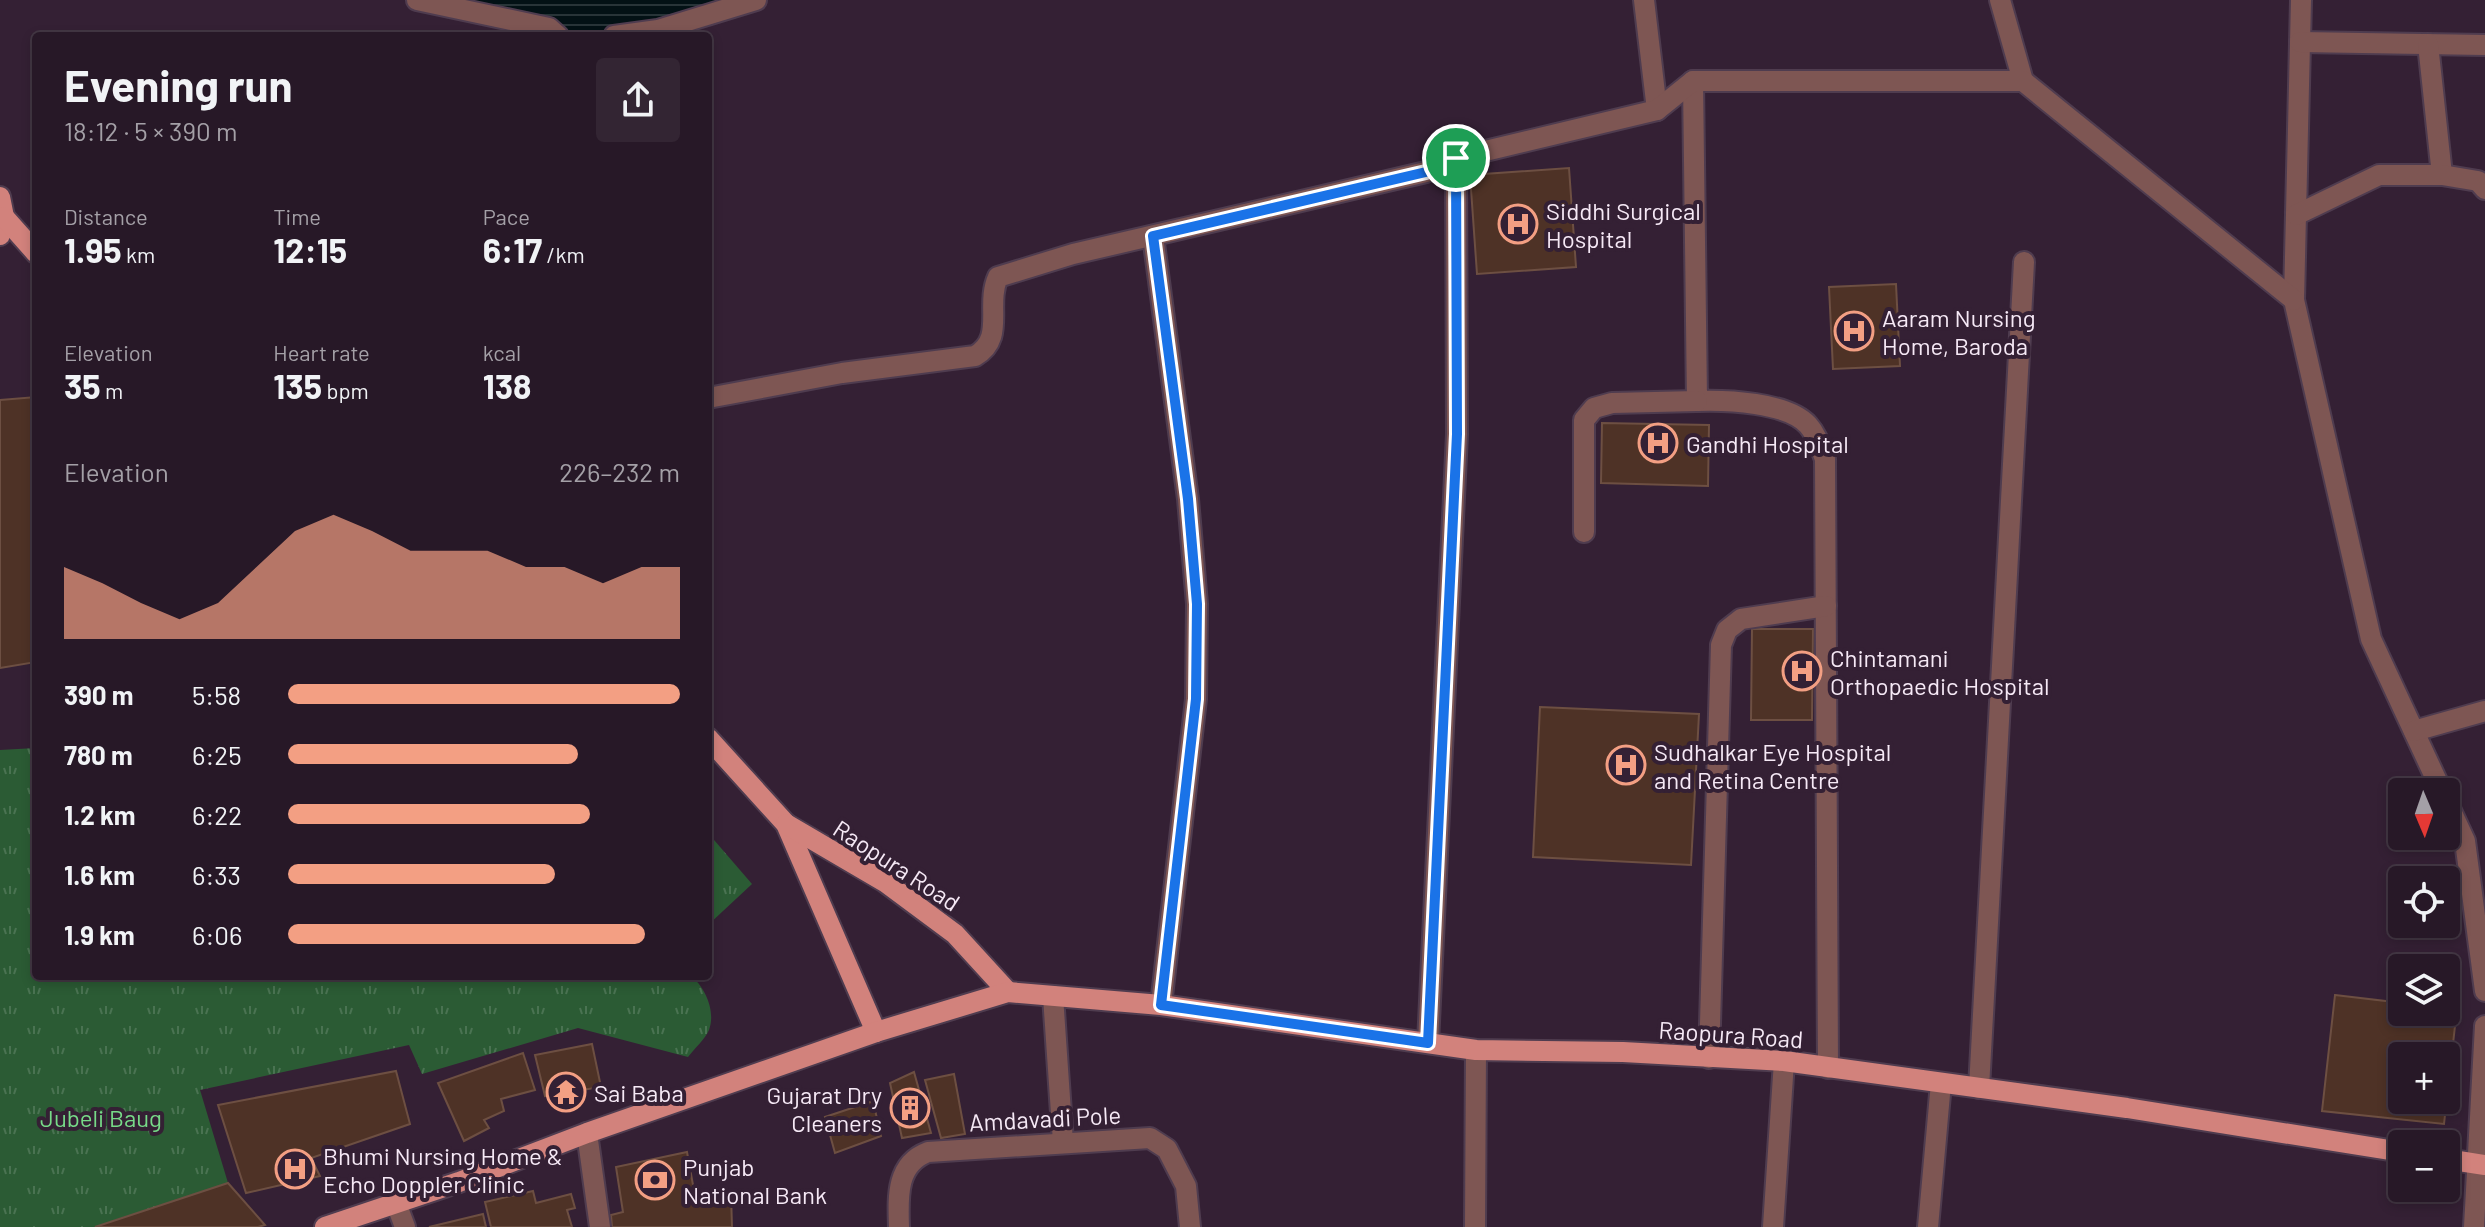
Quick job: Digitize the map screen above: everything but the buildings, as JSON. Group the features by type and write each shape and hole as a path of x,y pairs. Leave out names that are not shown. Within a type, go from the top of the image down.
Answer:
{"main road":[{"path":"1,217 32,249"},
{"path":"712,742 786,824 876,1032"},
{"name":"Raopura Road","path":"786,824 885,882 955,934 1008,992 1161,1005 1476,1050 1623,1052 1784,1061 2388,1150"},
{"path":"325,1227 876,1032 1008,992"},
{"path":"2460,1161 2482,1164"}],"street":[{"path":"417,0 549,28 554,32"},
{"path":"643,32 756,0"},
{"path":"1644,0 1657,110"},
{"path":"2000,0 2023,81 2294,300"},
{"path":"2301,0 2294,300 2371,639 2436,778"},
{"path":"2300,42 2485,45"},
{"path":"2428,44 2442,175"},
{"path":"1693,81 1697,401"},
{"path":"712,397 842,373 975,356 991,343 994,332 992,291 998,277 1073,254 1426,172 1456,158 1657,110 1693,81 2023,81"},
{"path":"1428,1043 1457,434 1456,158"},
{"path":"2296,215 2379,175 2442,175 2478,181 2485,189"},
{"path":"1153,236 1188,499 1197,604 1196,699 1161,1005"},
{"path":"1979,1088 2024,262"},
{"path":"1584,532 1584,420 1594,408 1612,403 1728,400 1785,411 1805,421 1817,436 1825,459 1828,1068"},
{"path":"1709,1058 1721,645 1727,630 1741,619 1826,606"},
{"path":"2414,731 2485,711"},
{"path":"2460,830 2465,841 2485,991"},
{"path":"1053,996 1063,1142"},
{"path":"2474,1227 2482,1164 2485,1026"},
{"path":"1475,1227 1476,1050"},
{"path":"1773,1227 1784,1061"},
{"path":"1928,1227 1941,1083"},
{"path":"587,1133 600,1227"},
{"name":"Amdavadi Pole","path":"899,1227 898,1195 906,1170 914,1157 928,1152 1150,1138 1167,1149 1186,1186 1190,1227"},
{"path":"396,1203 405,1227"}],"green space":[{"name":"Jubeli Baug","path":"32,748 32,980 695,980 708,1000 711,1015 709,1030 688,1057 578,1028 422,1074 409,1045 200,1090 228,1183 95,1227 0,1227 0,750"},
{"path":"712,838 752,884 712,921"}],"shaded area":[{"path":"449,0 734,0 628,29 562,32"}],"place":[{"name":"Siddhi Surgical Hospital","path":"1518,224"},
{"name":"Aaram Nursing Home, Baroda","path":"1854,331"},
{"name":"Gandhi Hospital","path":"1658,443"},
{"name":"Chintamani Orthopaedic Hospital","path":"1802,671"},
{"name":"Sudhalkar Eye Hospital and Retina Centre","path":"1626,765"},
{"name":"Sai Baba","path":"566,1092"},
{"name":"Gujarat Dry Cleaners","path":"910,1108"},
{"name":"Bhumi Nursing Home & Echo Doppler Clinic","path":"295,1169"},
{"name":"Punjab National Bank","path":"655,1180"}],"route":[{"path":"1456,158 1457,434 1428,1043 1161,1005 1196,699 1197,604 1188,499 1153,236 1426,172 1456,158"}]}
